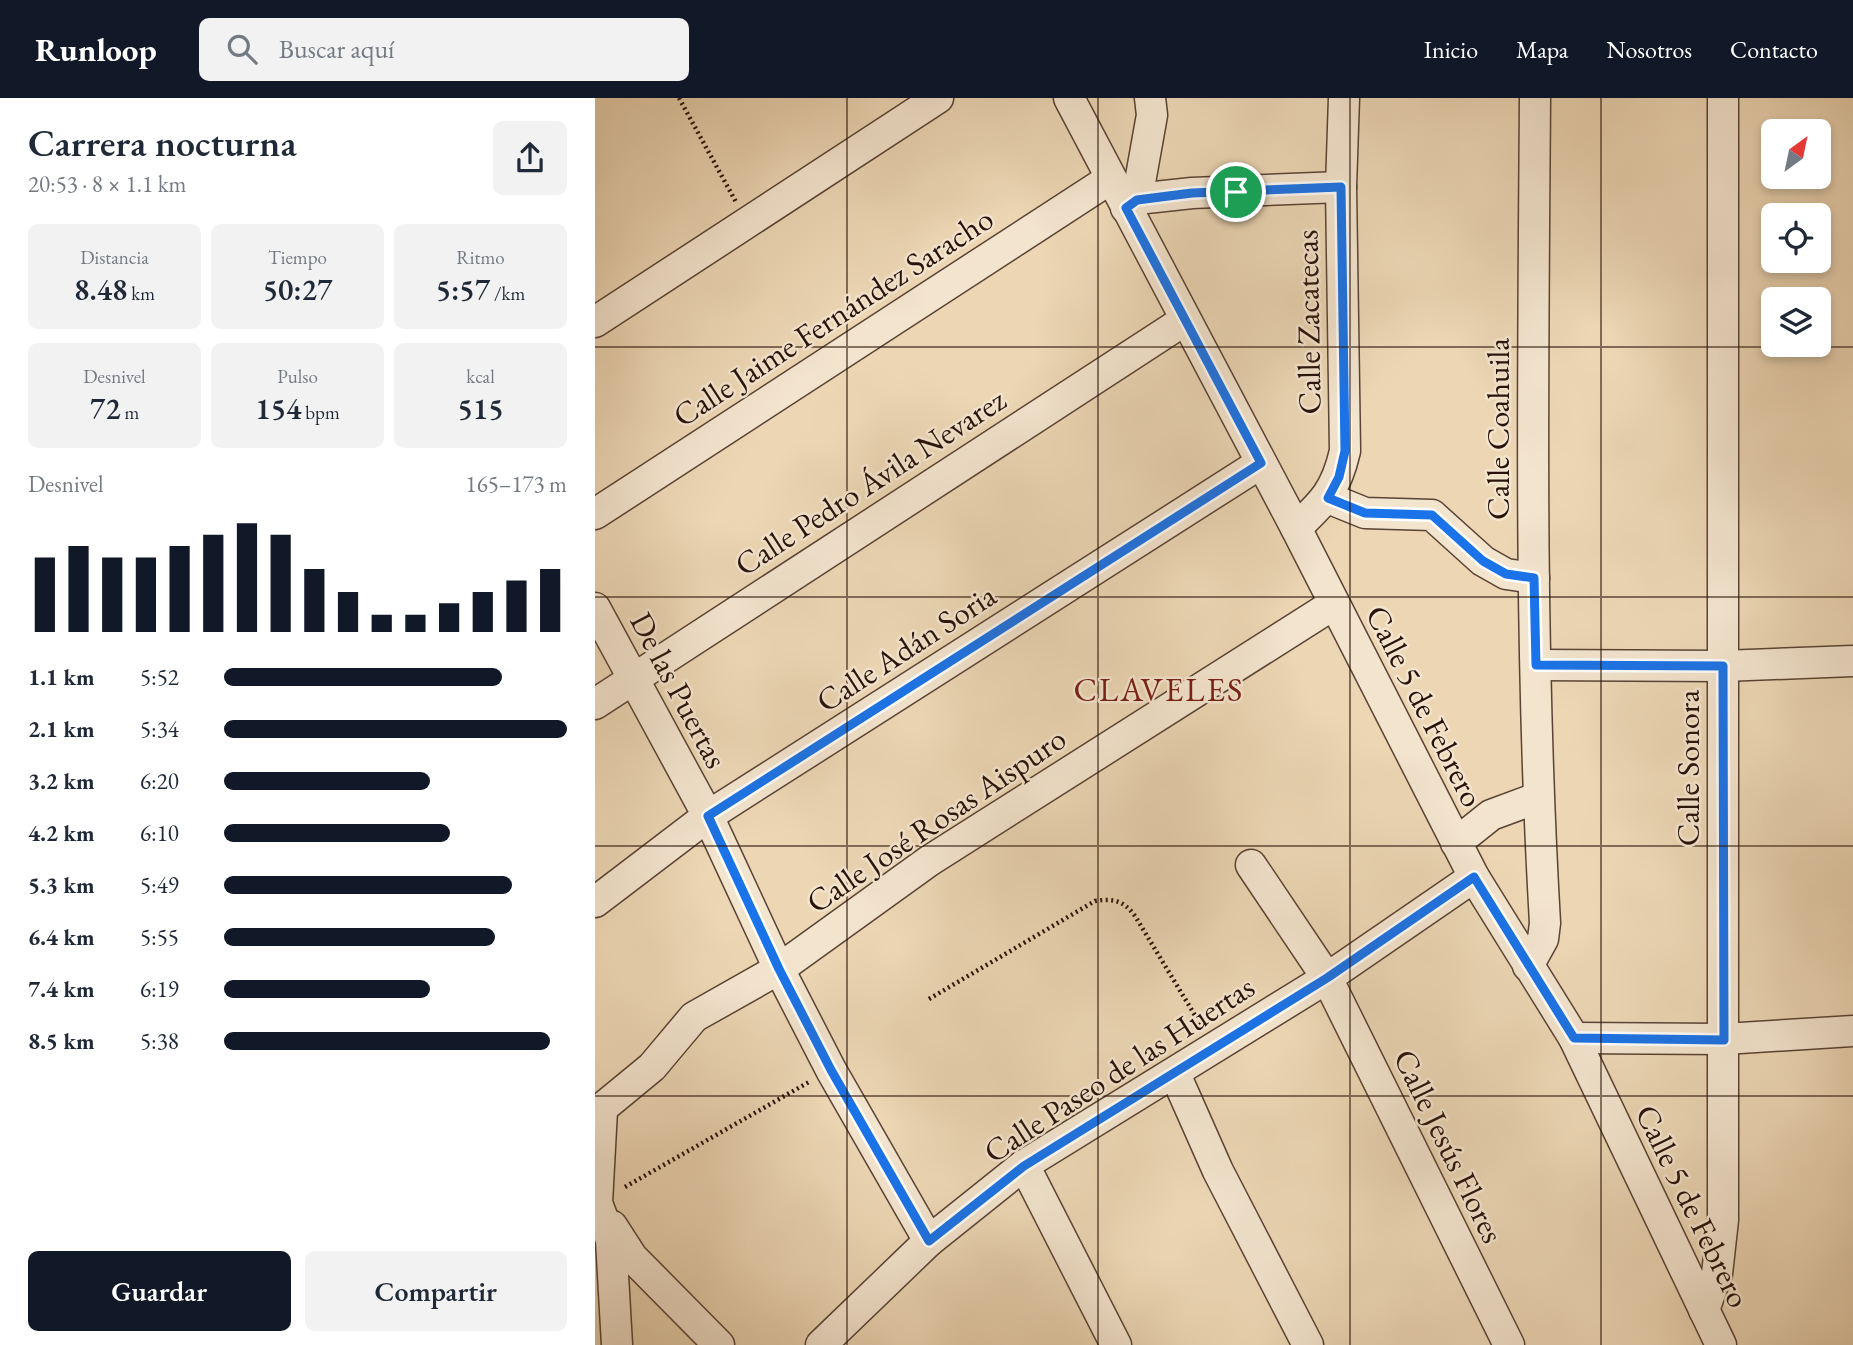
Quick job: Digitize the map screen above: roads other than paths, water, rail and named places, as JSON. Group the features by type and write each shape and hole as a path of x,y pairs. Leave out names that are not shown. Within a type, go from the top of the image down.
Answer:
{"street":[{"path":"595,322 746,220 938,98"},
{"name":"Calle 5 de Febrero","path":"1069,98 1110,179 1131,204 1185,320 1296,528 1474,877 1574,1038 1721,1345"},
{"path":"1150,98 1152,116 1131,204 1192,193 1341,187"},
{"name":"Calle Zacatecas","path":"1296,528 1328,498 1339,477 1345,451 1341,187 1344,98"},
{"name":"Calle Coahuila","path":"1528,966 1543,939 1545,923 1537,798 1534,578 1535,98"},
{"name":"Calle Sonora","path":"1704,1310 1717,1274 1721,1250 1724,1040 1723,98"},
{"name":"Calle Jaime Fernández Saracho","path":"595,514 1110,179"},
{"name":"Calle Pedro Ávila Nevarez","path":"595,704 1185,320"},
{"name":"Calle Adán Soria","path":"595,902 708,816 1261,463"},
{"path":"1328,498 1365,513 1432,515 1483,561 1506,574 1534,578"},
{"name":"Calle José Rosas Aispuro","path":"599,1112 652,1067 694,1017 779,969 929,861 1334,604"},
{"name":"De las Puertas","path":"595,608 708,816 779,969 831,1070 929,1241"},
{"path":"1536,665 1723,666 1853,661"},
{"path":"1456,843 1492,815 1537,798"},
{"name":"Calle Jesús Flores","path":"1251,866 1327,978 1509,1345"},
{"name":"Calle Paseo de las Huertas","path":"821,1345 929,1241 1024,1166 1327,978 1474,877"},
{"path":"1574,1038 1724,1040 1853,1031"},
{"path":"1175,1074 1218,1171 1308,1345"},
{"path":"599,1112 596,1202 611,1240 617,1345"},
{"path":"1024,1166 1117,1345"},
{"path":"596,1202 632,1257 719,1345"}],"district":[{"name":"CLAVELES","path":"1159,689"}]}
